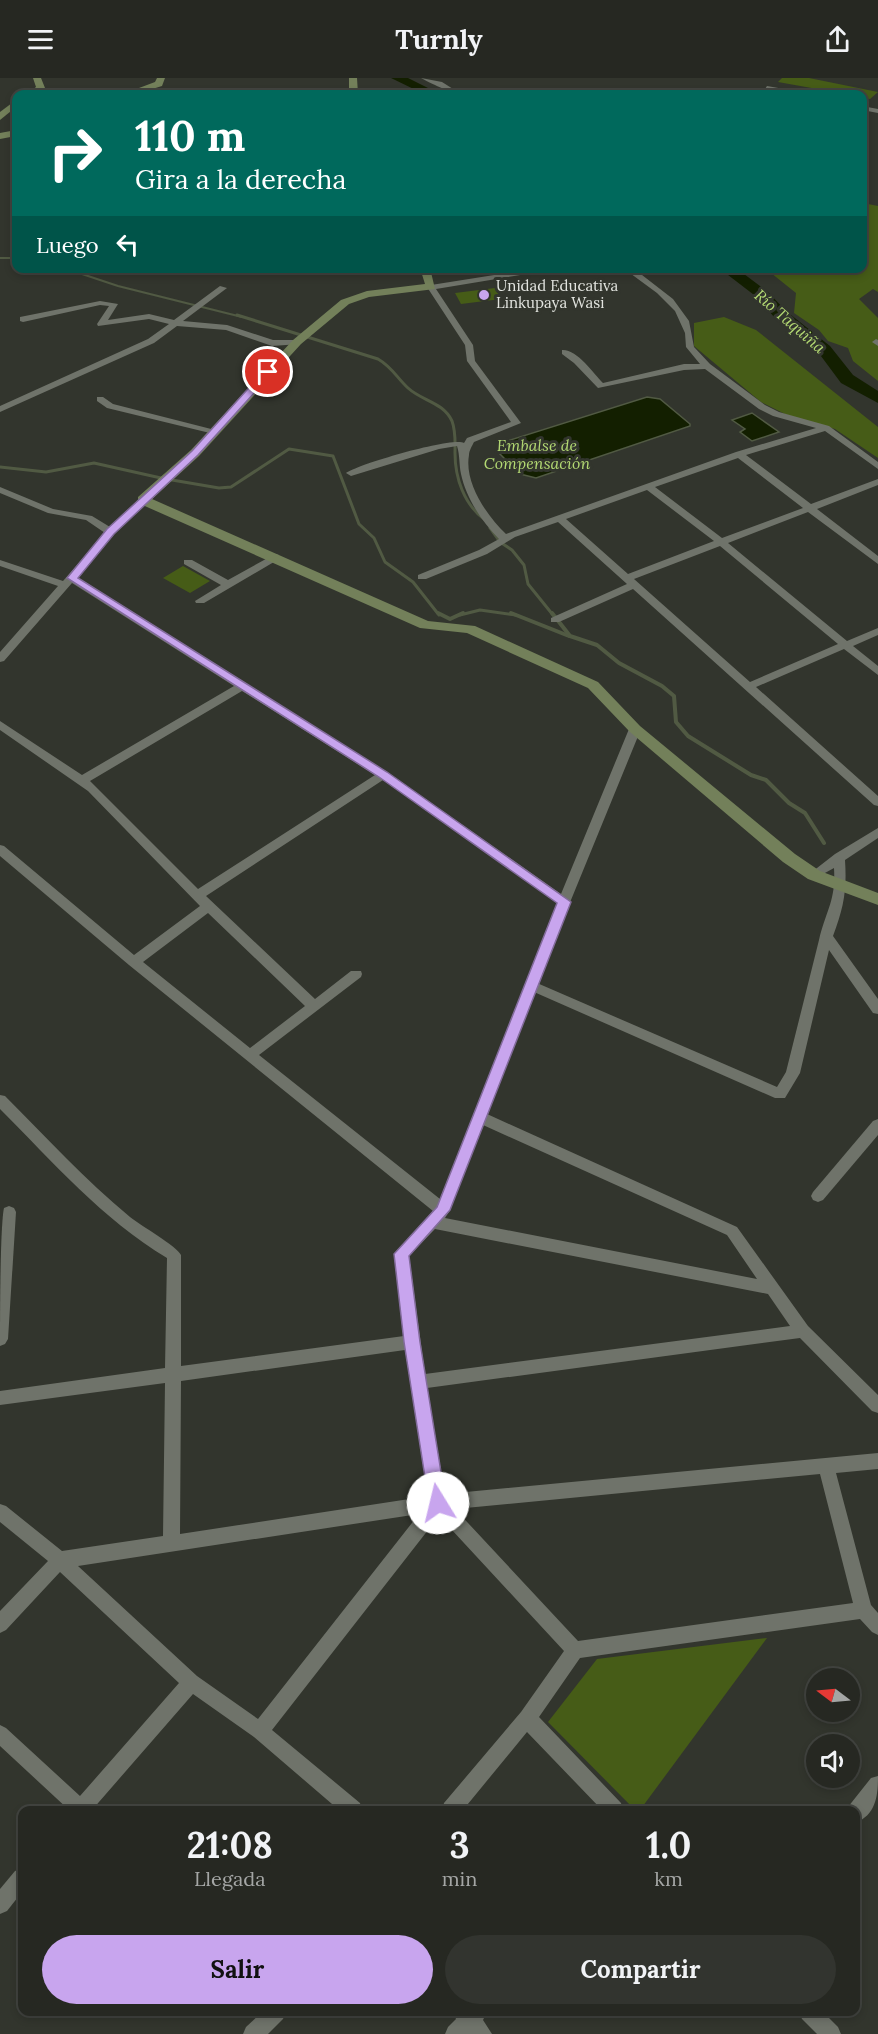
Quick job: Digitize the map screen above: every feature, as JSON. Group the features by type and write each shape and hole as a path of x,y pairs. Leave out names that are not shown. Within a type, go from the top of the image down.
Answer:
{"street":[{"path":"140,90 159,84 161,78"},
{"path":"424,78 440,83 451,90"},
{"path":"774,81 767,88 778,90"},
{"path":"0,117 12,106"},
{"path":"427,273 431,287 469,345 471,361 516,423 470,440 465,453 466,475 474,498 495,530 505,539"},
{"path":"0,659 111,532 195,453 297,342 345,302 367,294 525,273"},
{"path":"634,273 659,290 682,315 690,331 690,347 707,366 762,407 776,414 826,428 878,466"},
{"path":"0,409 151,342 224,288"},
{"path":"23,319 100,303 114,304 101,324 149,315 176,323 218,327 272,343 297,342"},
{"path":"565,352 578,361 601,386 684,367 707,366"},
{"path":"100,399 110,406 214,431"},
{"path":"422,577 483,552 505,539 559,518 739,454 826,428"},
{"path":"351,473 450,443 460,443 465,453"},
{"path":"739,454 878,561"},
{"path":"555,620 632,581 722,542 878,482"},
{"path":"648,486 722,542 878,672"},
{"path":"0,490 51,511 89,519 111,532"},
{"path":"143,500 425,625 470,629 579,677 603,694 635,729 768,841 814,875 878,899"},
{"path":"559,518 878,802"},
{"path":"200,600 275,557"},
{"path":"188,562 227,584"},
{"path":"0,563 69,582 242,686 383,775 564,902"},
{"path":"749,686 878,631"},
{"path":"0,642 13,646"},
{"path":"81,781 242,686"},
{"path":"0,725 92,788 208,906 315,1007"},
{"path":"576,1650 438,1503 412,1342 401,1254 438,1216 481,1119 530,985 635,729"},
{"path":"198,895 383,775"},
{"path":"814,875 878,832"},
{"path":"0,849 134,962 250,1055 438,1216 772,1288"},
{"path":"530,985 780,1094 793,1073 826,936 841,887 839,857"},
{"path":"134,962 208,906"},
{"path":"826,936 878,1009"},
{"path":"250,1055 356,974"},
{"path":"0,1100 114,1213 155,1245 174,1255 175,1374 171,1542"},
{"path":"481,1119 732,1232 803,1331 878,1406"},
{"path":"818,1196 878,1125"},
{"path":"0,1339 9,1212"},
{"path":"419,1382 803,1331"},
{"path":"0,1398 412,1342"},
{"path":"0,1624 60,1560 438,1503 878,1461"},
{"path":"826,1467 864,1610 878,1626"},
{"path":"260,1731 438,1503"},
{"path":"0,1512 60,1560 190,1682 260,1731 348,1806"},
{"path":"454,1806 527,1718 576,1650 864,1610"},
{"path":"84,1806 190,1682"},
{"path":"527,1718 610,1806"},
{"path":"0,1734 77,1806"},
{"path":"860,1808 878,1785"},
{"path":"0,1905 18,1883"},
{"path":"253,2034 272,2016"},
{"path":"813,2016 831,2034"},
{"path":"455,2034 473,2019"}],"green space":[{"path":"782,78 809,78 878,92 870,99 867,99 867,90 823,90 778,82"},
{"path":"867,204 878,206 878,292 873,289 859,299 878,318 878,381 853,361 848,348 828,341 819,330 794,313 796,293 771,273 867,273"},
{"path":"495,288 501,299 461,304 455,293"},
{"path":"724,317 756,330 878,427 878,458 835,429 789,416 761,402 694,346 694,323"},
{"path":"183,566 210,581 190,593 163,578"},
{"path":"767,1638 643,1806 631,1806 548,1722 597,1659"}],"water":[{"name":"Embalse de Compensación","path":"647,397 660,399 690,426 536,478 520,474 497,451 501,443"},
{"path":"752,413 779,432 752,441 740,432 745,429 732,420"}],"waterway":[{"name":"Río Taquiña","path":"397,78 425,90"},
{"path":"0,258 12,258"},
{"path":"79,273 118,286 242,317"},
{"name":"Río Taquiña","path":"733,273 763,295 780,314 824,349 847,379 878,398"},
{"path":"237,315 378,359 414,392 443,410 453,425 455,462 462,490 471,506 484,519"},
{"path":"172,480 219,488 231,487 289,449 333,456 359,524 374,538 385,562 413,582 439,615"},
{"path":"0,467 46,472 94,463 161,478"},
{"path":"490,528 500,542 512,550 524,565 528,584 553,615"},
{"path":"460,615 480,610 516,615"},
{"path":"438,613 450,619 463,613"},
{"path":"511,613 569,636"},
{"path":"552,613 570,636 597,645 619,663 662,686 674,696 676,722 688,736 751,775 766,780 789,803 805,813 824,843"}],"place":[{"name":"Unidad Educativa Linkupaya Wasi","path":"484,295"}],"route":[{"path":"268,372 195,453 111,532 72,578 383,775 564,902 530,985 481,1119 443,1210 401,1254 412,1342 438,1503"}]}
